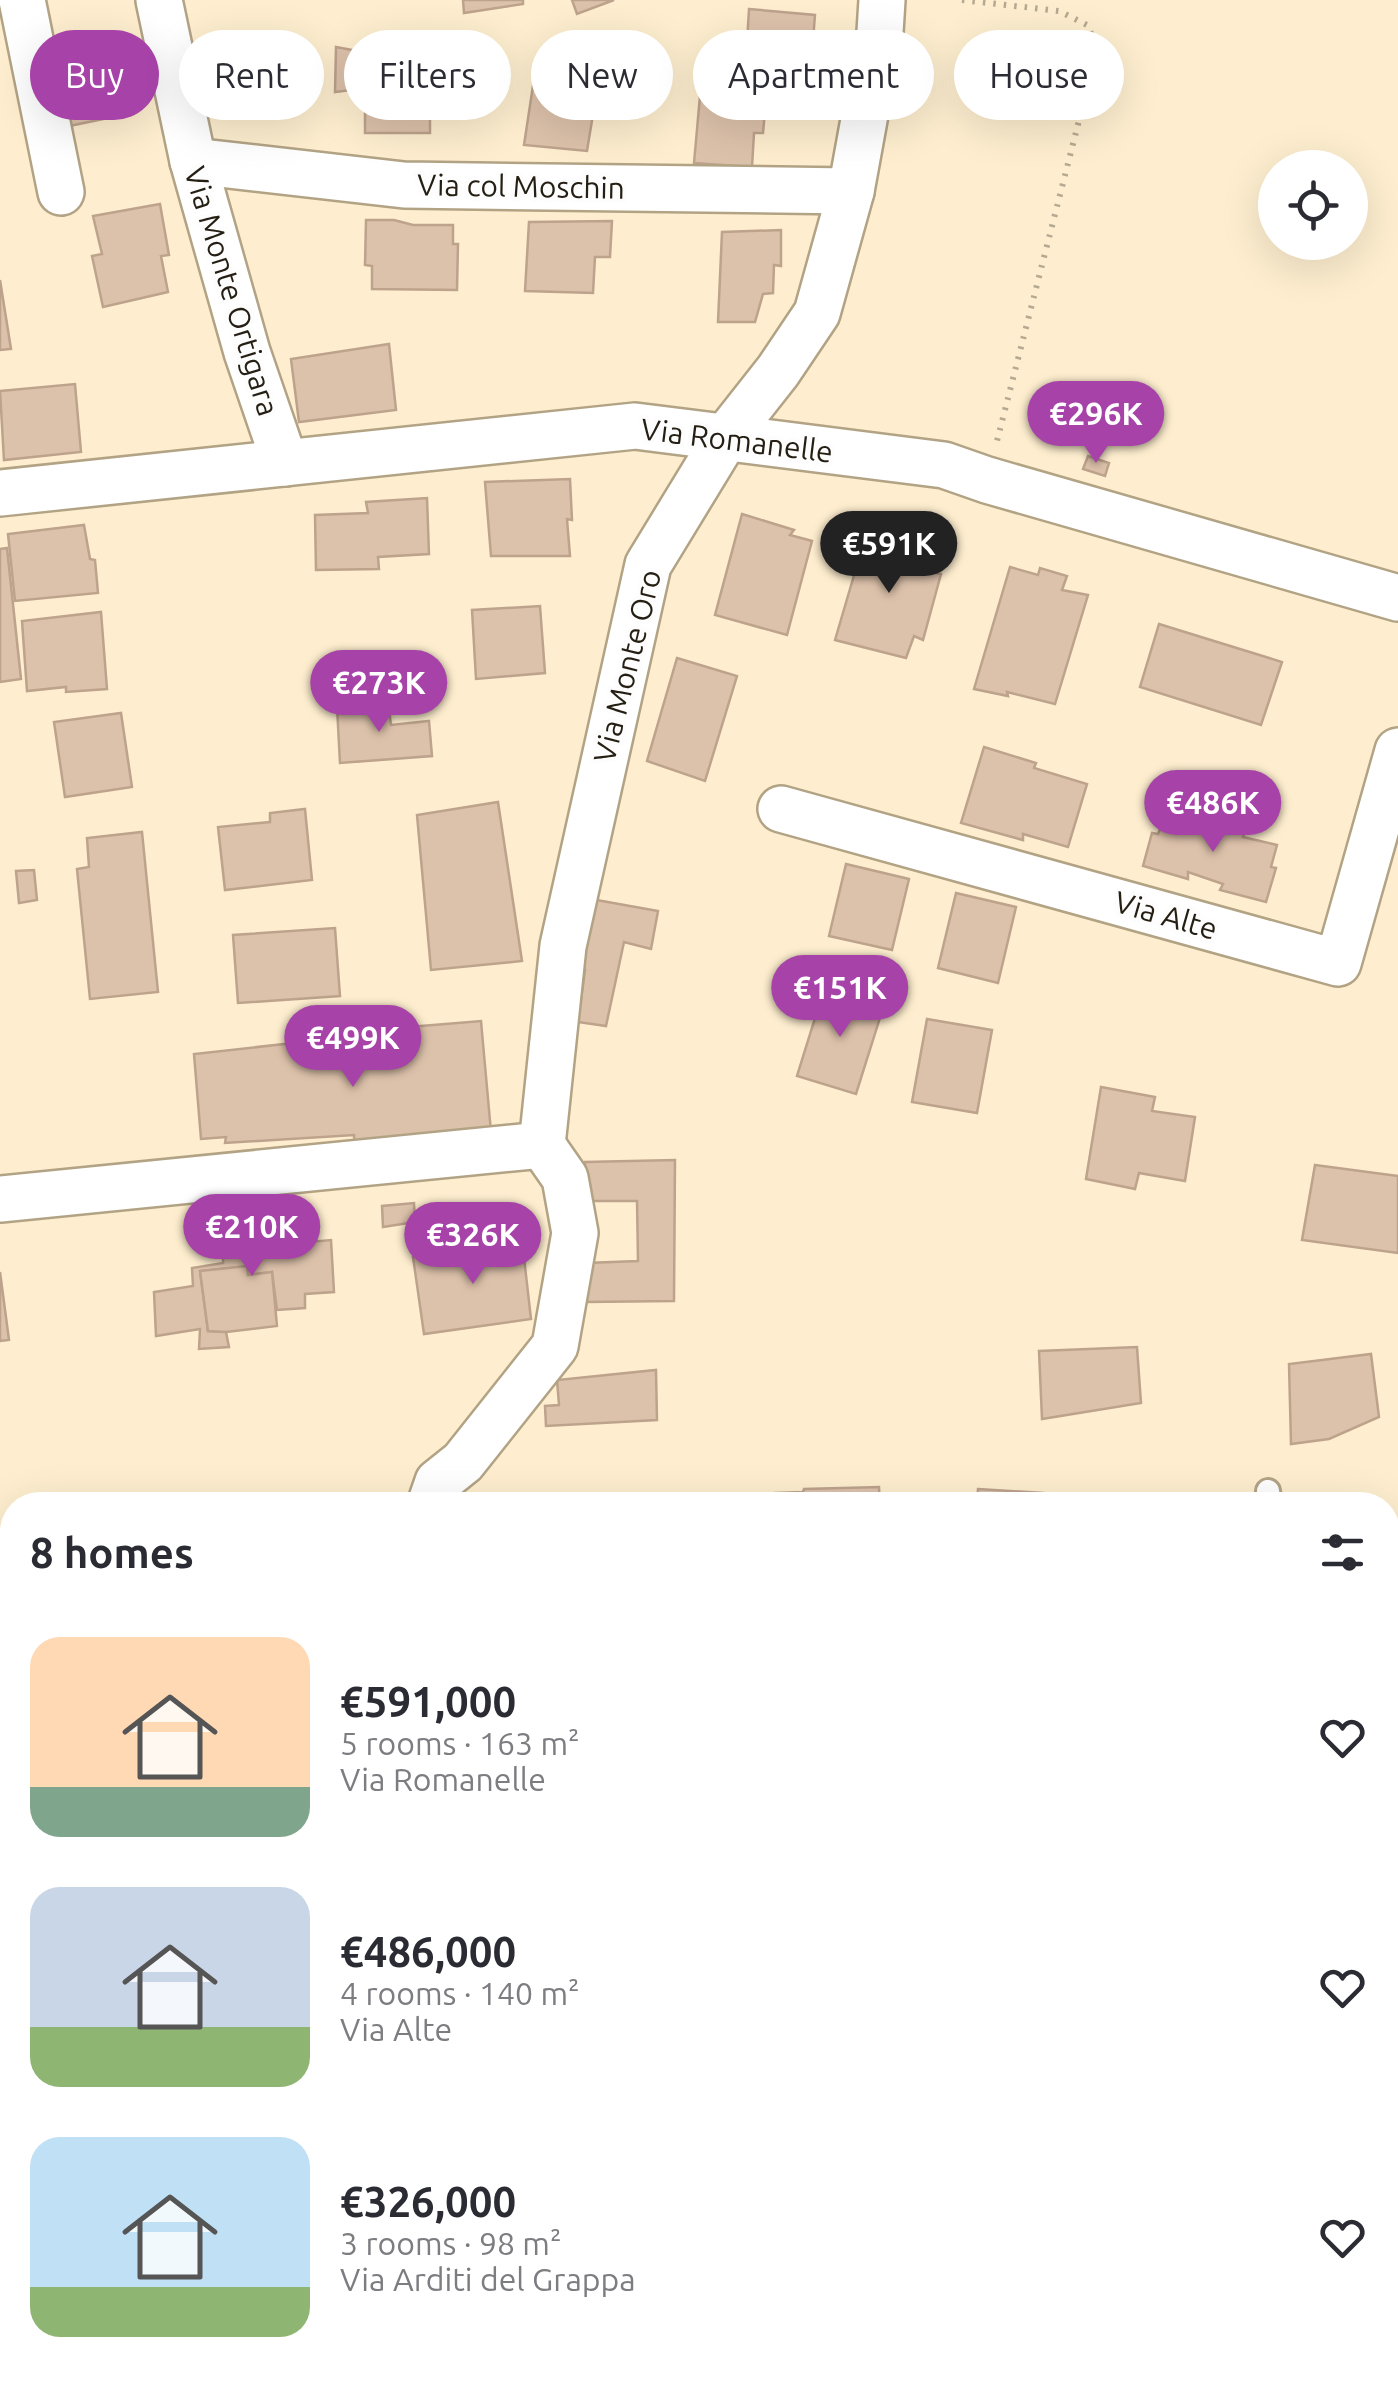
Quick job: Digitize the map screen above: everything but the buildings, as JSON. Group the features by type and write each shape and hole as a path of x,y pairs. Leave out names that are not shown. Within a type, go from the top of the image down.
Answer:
{"street":[{"path":"22,0 61,192"},
{"name":"Via Monte Ortigara","path":"159,0 193,161 247,352 285,463"},
{"name":"Via Monte Oro","path":"542,1145 562,946 648,565 726,438 817,313 852,191 882,0"},
{"name":"Via col Moschin","path":"193,161 404,185 852,191"},
{"name":"Via Romanelle","path":"0,492 635,426 944,465 1398,598"},
{"name":"Via Alte","path":"782,808 1338,963 1398,751"},
{"path":"0,1199 542,1145 564,1178 575,1232 555,1346 463,1462 438,1482 435,1492"}],"path":[{"path":"962,0 1059,11 1088,26 1096,54 987,480"}]}
